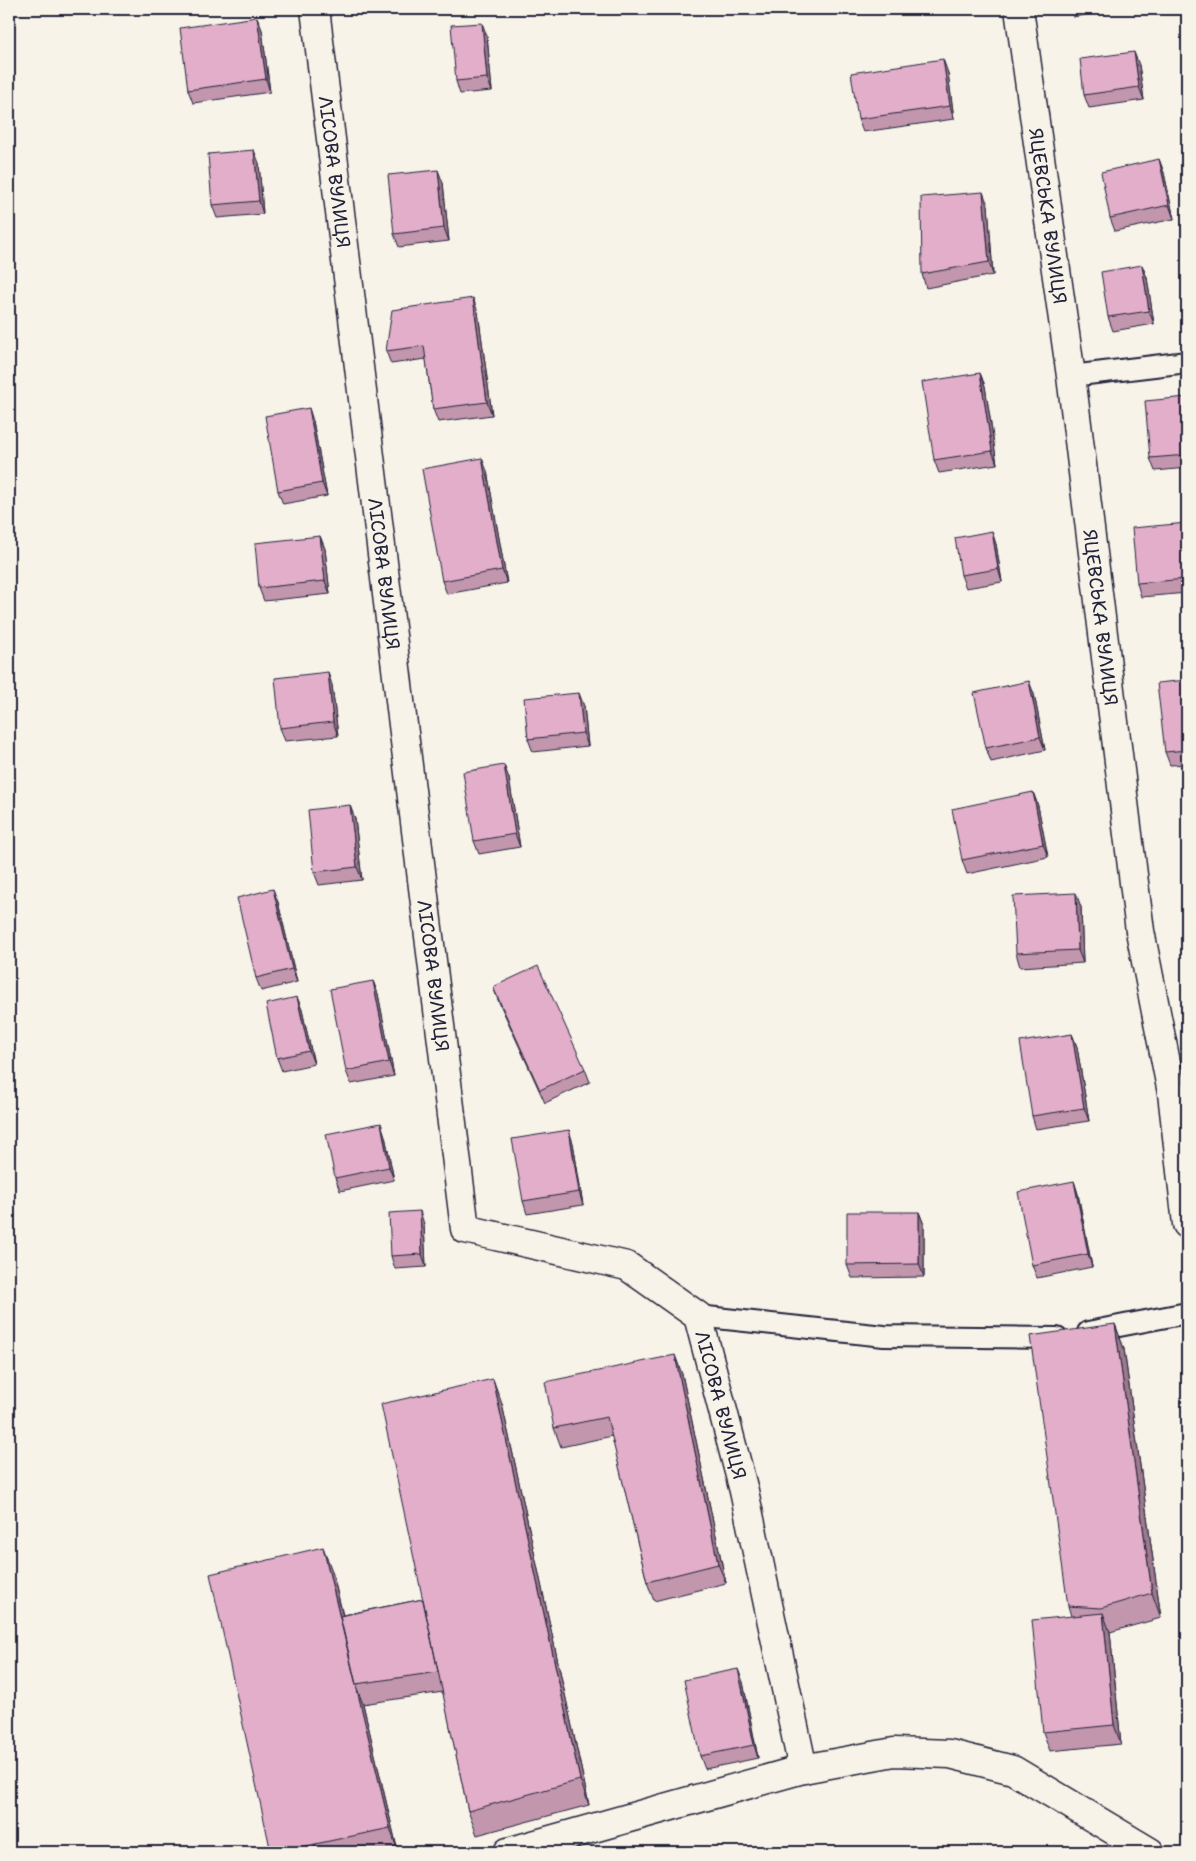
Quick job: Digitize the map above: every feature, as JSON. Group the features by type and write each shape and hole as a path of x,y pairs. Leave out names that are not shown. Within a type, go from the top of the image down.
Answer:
{"street":[{"name":"ЛІСОВА ВУЛИЦЯ","path":"315,9 465,1229 627,1266 698,1316 744,1490 803,1769"},
{"name":"ЯЦЕВСЬКА ВУЛИЦЯ","path":"1019,9 1071,376 1140,931 1172,1093 1187,1224"},
{"path":"508,1852 803,1769 894,1752 950,1754 1013,1770 1150,1852"}],"lane":[{"path":"1071,376 1187,362"},
{"path":"698,1316 884,1336 1054,1339 1187,1313"}],"building":[{"path":"257,17 266,79 188,90 180,28"},
{"path":"482,23 487,78 456,81 451,25"},
{"path":"1134,52 1139,87 1084,95 1080,59"},
{"path":"943,59 950,106 858,119 851,73"},
{"path":"254,150 259,201 212,205 208,154"},
{"path":"1159,159 1169,205 1110,218 1101,172"},
{"path":"438,170 444,228 394,234 388,175"},
{"path":"983,192 989,262 922,274 921,197"},
{"path":"1142,265 1149,311 1108,317 1101,272"},
{"path":"473,298 487,402 433,409 424,346 386,351 392,310"},
{"path":"980,373 992,451 934,460 922,382"},
{"path":"1187,397 1187,455 1150,458 1145,401"},
{"path":"309,408 322,483 278,491 265,416"},
{"path":"482,458 502,570 442,581 422,469"},
{"path":"1187,523 1187,579 1137,583 1132,528"},
{"path":"992,531 998,569 961,575 955,538"},
{"path":"320,536 325,581 259,588 255,543"},
{"path":"328,672 333,722 280,728 275,678"},
{"path":"1187,680 1187,750 1165,752 1157,683"},
{"path":"1029,681 1040,737 986,748 974,693"},
{"path":"579,693 583,733 528,739 524,698"},
{"path":"504,765 515,834 474,841 463,772"},
{"path":"1033,792 1043,844 962,860 952,809"},
{"path":"350,805 357,867 314,872 308,810"},
{"path":"273,889 292,969 256,978 237,898"},
{"path":"1076,893 1078,950 1016,953 1013,896"},
{"path":"538,966 585,1069 540,1090 493,987"},
{"path":"373,981 389,1062 346,1071 330,989"},
{"path":"297,997 309,1051 277,1058 266,1004"},
{"path":"1072,1034 1084,1108 1032,1116 1020,1042"},
{"path":"381,1123 389,1167 335,1178 326,1134"},
{"path":"569,1130 579,1192 523,1201 512,1139"},
{"path":"1074,1181 1088,1254 1032,1265 1018,1192"},
{"path":"420,1211 422,1254 391,1256 389,1213"},
{"path":"847,1212 919,1212 919,1264 847,1265"},
{"path":"1115,1324 1152,1593 1101,1608 1068,1606 1030,1336"},
{"path":"675,1355 718,1564 647,1582 607,1417 554,1428 545,1382"},
{"path":"493,1379 580,1780 468,1811 381,1404"},
{"path":"323,1547 390,1828 271,1852 210,1574"},
{"path":"423,1599 438,1672 356,1684 340,1616"},
{"path":"1103,1613 1114,1725 1043,1732 1032,1620"},
{"path":"738,1669 754,1745 700,1756 684,1680"}]}
